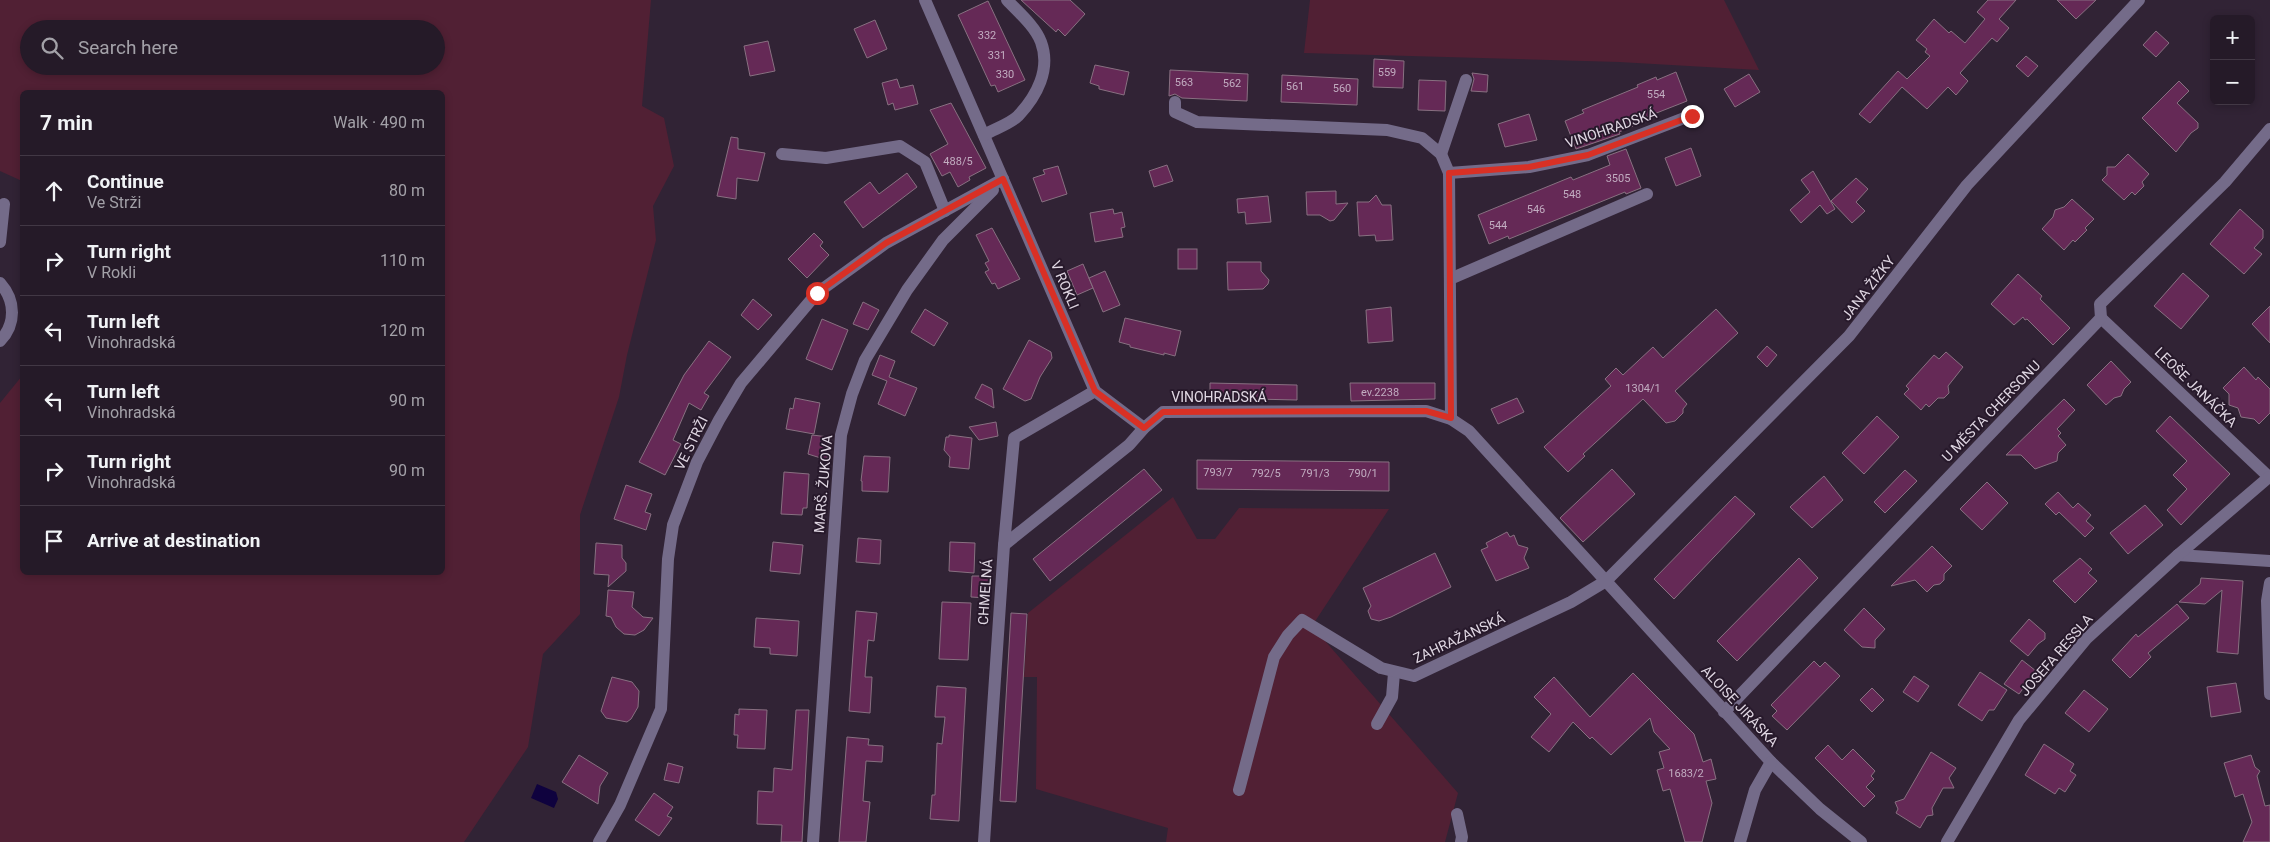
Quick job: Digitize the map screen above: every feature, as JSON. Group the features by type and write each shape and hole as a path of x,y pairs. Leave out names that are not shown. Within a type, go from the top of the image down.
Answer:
{"street":[{"name":"V ROKLI","path":"925,0 1095,391 1144,428"},
{"path":"984,135 1017,117 1037,91 1046,65 1041,41 1007,0"},
{"name":"JANA ŽIŽKY","path":"1606,580 1849,336 1967,185 2139,0"},
{"path":"1441,154 1466,80"},
{"path":"1175,102 1175,112 1197,122 1387,130 1422,138 1441,154 1449,173 1451,418"},
{"name":"VINOHRADSKÁ","path":"1449,173 1529,167 1588,155 1692,116"},
{"name":"U MĚSTA CHERSONU","path":"1724,712 2101,318 2100,304 2225,182 2270,129"},
{"path":"782,154 826,158 900,146 925,162 945,211"},
{"name":"VE STRŽI","path":"599,842 620,805 661,709 668,559 673,526 697,462 741,383 817,293 886,243 1003,179"},
{"name":"MARŠ. ŽUKOVA","path":"813,842 841,435 852,394 865,360 907,290 943,240 1003,179"},
{"path":"1450,279 1647,194"},
{"path":"0,242 4,204"},
{"path":"0,283 6,289 13,308 9,330 0,341"},
{"name":"LEOŠE JANÁČKA","path":"2101,318 2270,478"},
{"name":"CHMELNÁ","path":"984,842 1004,545 1014,438 1095,391"},
{"name":"VINOHRADSKÁ","path":"1004,545 1129,445 1144,428 1163,412 1426,411 1451,418 1469,432 1606,580"},
{"name":"JOSEFA RESSLA","path":"1947,842 2020,720 2087,638 2178,555 2270,478"},
{"path":"2178,555 2270,561"},
{"name":"ZAHRAŽANSKÁ","path":"1239,790 1274,657 1288,635 1302,620 1381,668 1394,673 1414,676 1571,602 1606,580"},
{"name":"ALOISE JIRÁSKA","path":"1606,580 1771,762 1820,809 1861,842"},
{"path":"2270,583 2267,601 2270,694"},
{"path":"1377,724 1392,697 1394,673"},
{"path":"1740,842 1755,790 1771,762"},
{"path":"1457,814 1462,837 1461,842"}],"shaded area":[{"path":"0,0 651,0 642,106 664,118 674,166 653,206 656,240 627,355 619,397 580,515 580,614 543,654 528,747 464,842 0,842 0,403 20,378 20,575 445,575 445,90 20,90 20,180 0,171"},
{"path":"1310,0 1724,0 1759,70 1619,62 1304,53"},
{"path":"1173,497 1197,539 1215,539 1239,508 1389,509 1312,626 1458,793 1445,842 1166,842 1168,828 1036,789 1037,677 1024,677 1028,613"},
{"path":"537,784 556,792 558,799 554,808 531,798"}],"building":[{"path":"1021,0 1070,0 1085,14 1065,36 1058,29 1056,32"},
{"path":"1988,0 2016,0 1999,19 2009,28 1997,42 1992,38 1960,73 1968,81 1956,95 1948,87 1927,109 1902,87 1870,123 1859,114 1898,71 1907,79 1930,56 1925,52 1927,49 1916,40 1934,19 1949,33 1951,31 1965,43 1985,19 1977,12"},
{"path":"2057,0 2096,0 2076,19"},
{"path":"988,1 1025,80 998,92 995,85 991,86 958,15"},
{"path":"875,20 887,49 867,58 854,29"},
{"path":"2156,31 2169,43 2156,57 2143,45"},
{"path":"768,41 775,71 750,76 744,46"},
{"path":"2026,56 2038,66 2028,77 2016,66"},
{"path":"1374,59 1404,61 1403,88 1373,87"},
{"path":"1095,65 1129,72 1124,95 1099,89 1099,86 1090,83"},
{"path":"1170,70 1248,74 1247,101 1182,98 1175,94 1169,96"},
{"path":"1676,72 1687,101 1631,123 1633,126 1619,132 1620,134 1576,149 1565,121 1584,113 1582,110 1638,87 1637,85 1656,77 1657,80"},
{"path":"1472,73 1488,75 1487,92 1471,91 1474,79"},
{"path":"1749,74 1760,92 1735,107 1724,89"},
{"path":"1282,75 1358,79 1357,105 1281,102"},
{"path":"897,79 900,88 913,85 918,104 895,110 893,103 888,105 882,83"},
{"path":"1419,80 1446,81 1445,111 1418,110"},
{"path":"2179,81 2189,91 2177,103 2198,123 2198,128 2191,133 2176,152 2142,118"},
{"path":"951,103 986,168 969,177 970,180 958,187 950,172 942,176 930,154 948,144 930,110"},
{"path":"1529,114 1537,140 1505,147 1498,124"},
{"path":"731,137 738,138 738,149 765,153 758,181 737,178 736,199 717,196"},
{"path":"1691,148 1701,176 1676,186 1665,158"},
{"path":"1626,149 1641,188 1626,194 1625,192 1509,239 1508,236 1489,244 1478,215 1571,177 1573,180 1610,165 1607,156"},
{"path":"2128,154 2149,174 2142,182 2144,186 2135,195 2132,192 2124,200 2102,180 2107,175 2107,167 2115,167"},
{"path":"1167,165 1173,181 1154,187 1149,171"},
{"path":"1058,166 1067,194 1042,202 1033,178 1045,174 1043,170"},
{"path":"1813,171 1835,209 1827,214 1820,205 1801,223 1790,210 1810,192 1801,180"},
{"path":"907,173 917,187 863,228 844,202 870,182 879,194"},
{"path":"1856,178 1868,189 1856,202 1865,211 1852,223 1831,201"},
{"path":"1336,191 1336,204 1348,203 1334,220 1330,221 1320,215 1307,215 1306,192"},
{"path":"1376,195 1382,205 1391,205 1393,240 1376,241 1375,235 1359,236 1357,202 1369,202"},
{"path":"1268,196 1271,222 1246,224 1245,212 1238,213 1237,199"},
{"path":"2072,199 2094,219 2085,228 2087,230 2075,242 2073,240 2064,250 2042,229 2053,217 2055,210 2064,207"},
{"path":"1113,209 1114,214 1122,212 1125,227 1121,228 1123,237 1095,242 1090,213"},
{"path":"2240,209 2263,230 2263,238 2254,248 2262,254 2244,274 2210,244"},
{"path":"992,228 1020,279 998,289 995,283 992,284 985,272 989,270 985,263 989,261 976,235"},
{"path":"814,233 823,242 820,246 829,255 807,278 788,259"},
{"path":"1178,249 1197,249 1197,269 1178,269"},
{"path":"1227,262 1261,262 1261,271 1269,280 1268,284 1263,289 1228,290"},
{"path":"1083,264 1093,288 1077,295 1067,271"},
{"path":"1105,271 1120,305 1103,312 1089,278"},
{"path":"2183,273 2209,296 2181,329 2154,306"},
{"path":"2018,274 2042,296 2040,299 2070,328 2053,345 2027,319 2025,320 2023,317 2014,325 1991,304"},
{"path":"753,299 772,315 758,330 741,315"},
{"path":"863,302 879,310 868,330 853,324"},
{"path":"2270,306 2270,343 2252,324"},
{"path":"1391,307 1393,341 1368,343 1366,310"},
{"path":"925,309 948,323 934,346 911,332"},
{"path":"1716,309 1738,333 1675,391 1687,404 1683,409 1683,413 1675,421 1666,423 1643,399 1583,454 1585,456 1568,472 1544,447 1611,386 1605,379 1616,368 1623,375 1653,347 1663,358"},
{"path":"1125,318 1181,331 1175,356 1130,347 1130,345 1119,342"},
{"path":"822,319 848,330 832,370 806,359"},
{"path":"1029,340 1051,352 1052,358 1040,377 1031,399 1025,401 1003,389"},
{"path":"709,341 731,357 704,393 709,396 701,410 689,403 673,440 681,444 665,475 639,462 684,375"},
{"path":"1767,346 1777,355 1767,367 1757,357"},
{"path":"1946,352 1963,367 1948,386 1949,393 1944,398 1938,398 1929,407 1926,404 1921,410 1904,394 1909,389 1906,386 1934,355 1939,359"},
{"path":"880,355 895,361 889,377 917,388 905,416 878,404 887,381 872,375"},
{"path":"2111,361 2131,382 2124,389 2121,396 2114,398 2106,405 2087,385"},
{"path":"2244,367 2256,380 2258,377 2270,389 2270,413 2259,424 2254,419 2241,417 2238,408 2229,405 2229,394 2223,388"},
{"path":"1210,383 1297,385 1297,400 1210,398"},
{"path":"1350,383 1435,383 1435,399 1351,401"},
{"path":"982,384 992,389 994,408 975,398"},
{"path":"795,398 820,403 814,434 786,429 790,408 793,409"},
{"path":"1517,398 1524,412 1498,424 1491,409"},
{"path":"2064,399 2075,410 2057,429 2061,433 2058,436 2066,445 2058,453 2057,461 2035,469 2021,455 2006,455"},
{"path":"1877,416 1899,437 1864,474 1842,453"},
{"path":"2170,416 2230,474 2181,525 2167,510 2187,489 2173,475 2187,461 2156,431"},
{"path":"996,422 998,436 979,440 969,427"},
{"path":"812,435 829,437 827,460 808,454"},
{"path":"949,435 972,438 969,469 949,467 950,457 944,450 946,437 949,437"},
{"path":"864,456 890,457 888,492 862,491 861,481"},
{"path":"1197,460 1389,462 1389,491 1197,489"},
{"path":"1144,469 1162,490 1050,581 1033,559"},
{"path":"1612,469 1635,494 1583,542 1560,518"},
{"path":"1905,470 1917,481 1885,513 1874,502"},
{"path":"784,472 809,474 807,508 803,508 802,515 781,514"},
{"path":"1824,476 1843,500 1812,528 1790,507"},
{"path":"1987,482 2008,503 1982,530 1960,509"},
{"path":"626,485 652,494 645,512 651,514 646,530 614,519"},
{"path":"2058,492 2073,508 2078,503 2091,515 2086,521 2094,528 2085,537 2059,512 2056,515 2045,504"},
{"path":"1735,496 1755,514 1674,599 1654,579"},
{"path":"2145,505 2163,525 2128,554 2110,533"},
{"path":"1507,532 1510,537 1514,535 1518,545 1528,548 1524,558 1529,568 1496,581 1481,550 1488,547 1486,543"},
{"path":"858,538 881,540 880,564 856,562"},
{"path":"773,542 803,545 800,574 770,571"},
{"path":"950,542 975,543 974,573 949,571"},
{"path":"596,543 622,545 622,558 626,563 626,571 608,587 609,575 594,574"},
{"path":"1932,546 1952,566 1944,574 1944,580 1940,584 1934,585 1927,592 1915,580 1891,586"},
{"path":"1435,553 1451,587 1391,617 1379,621 1371,619 1368,611 1371,606 1363,588"},
{"path":"1799,558 1818,578 1737,661 1717,641"},
{"path":"2080,558 2092,569 2088,573 2097,581 2075,603 2053,581"},
{"path":"972,576 989,576 988,598 971,597"},
{"path":"2201,578 2243,581 2238,654 2217,652 2222,590 2205,604 2179,602 2200,584"},
{"path":"608,590 634,592 632,607 643,617 653,618 644,630 635,635 624,634 616,627 611,617 606,616"},
{"path":"942,602 971,603 968,660 939,659"},
{"path":"2177,604 2189,618 2148,653 2151,657 2130,678 2112,660 2136,634 2138,637"},
{"path":"1864,608 1885,629 1875,640 1875,648 1862,647 1844,630"},
{"path":"856,611 877,613 874,641 868,640 865,677 872,677 870,713 849,711"},
{"path":"1011,613 1027,614 1016,802 1000,801"},
{"path":"756,618 799,621 797,656 770,654 770,648 754,647"},
{"path":"2029,619 2045,633 2045,639 2028,656 2010,641"},
{"path":"2022,660 2036,671 2019,694 2004,684"},
{"path":"1814,661 1820,667 1825,662 1840,676 1787,730 1772,716 1777,711 1771,705"},
{"path":"1980,672 2007,690 1994,710 1989,710 1982,721 1958,705"},
{"path":"1633,673 1694,734 1703,762 1711,759 1716,779 1706,781 1712,803 1702,842 1685,842 1670,789 1663,791 1657,770 1664,768 1659,752 1670,749 1654,732 1650,718 1611,755 1592,737 1590,739 1573,722 1549,752 1531,737 1551,714 1534,697 1554,677 1590,717"},
{"path":"1914,676 1929,686 1918,702 1903,692"},
{"path":"612,677 632,682 639,691 638,707 627,722 606,718 601,711"},
{"path":"2236,683 2241,712 2211,717 2207,687"},
{"path":"937,686 966,688 959,821 930,819 932,795 935,795 937,743 942,744 945,717 935,717"},
{"path":"1872,688 1884,700 1872,712 1860,700"},
{"path":"2084,690 2108,709 2089,732 2065,713"},
{"path":"739,709 767,710 765,749 737,748 738,735 734,735 735,714 739,715"},
{"path":"796,710 809,710 802,842 781,842 782,825 757,824 758,791 773,792 774,768 792,770"},
{"path":"847,737 869,739 868,745 883,746 882,762 866,761 863,801 870,802 866,842 839,842"},
{"path":"2044,744 2074,764 2070,771 2076,775 2065,792 2059,788 2055,794 2025,775"},
{"path":"1828,745 1842,760 1853,749 1875,771 1871,776 1874,779 1866,787 1875,796 1864,807 1815,758"},
{"path":"1931,752 1956,768 1949,778 1954,788 1943,788 1932,808 1933,815 1927,816 1920,828 1896,813 1898,809 1895,802 1904,799"},
{"path":"579,755 608,773 600,786 598,804 562,782"},
{"path":"2251,755 2255,767 2260,771 2257,776 2265,806 2270,805 2270,842 2243,842 2252,822 2243,794 2235,797 2224,763"},
{"path":"668,763 683,767 679,783 664,780"},
{"path":"654,793 673,807 667,816 672,818 659,836 635,820"}],"route":[{"path":"817,293 886,243 1003,179 1095,391 1144,428 1163,412 1426,411 1451,418 1449,173 1529,167 1588,155 1692,116"}]}
